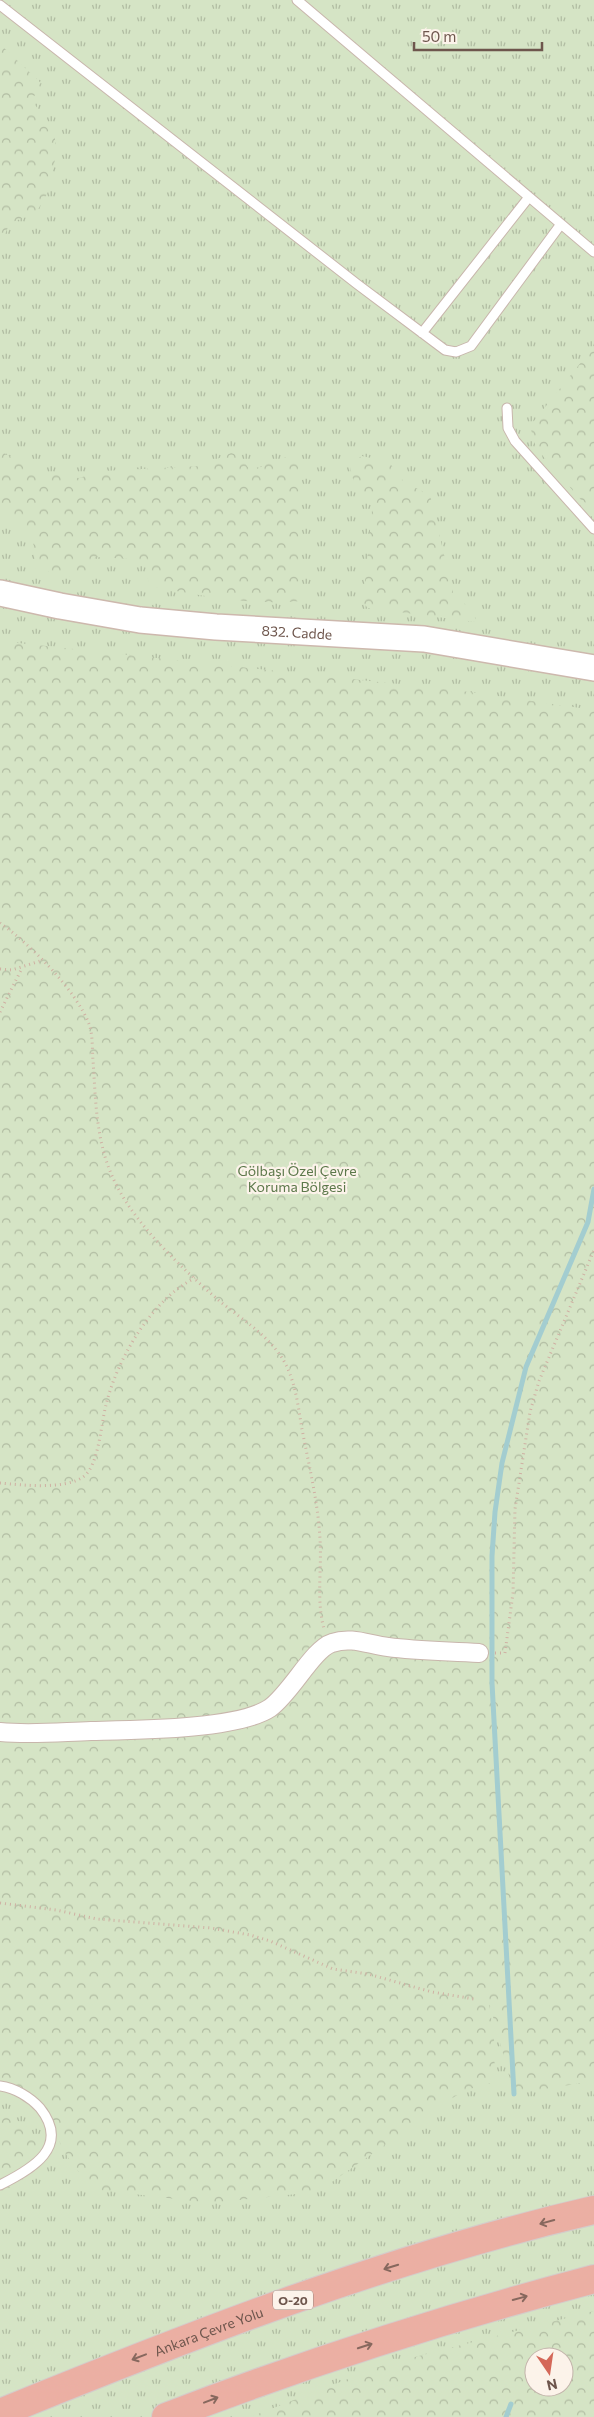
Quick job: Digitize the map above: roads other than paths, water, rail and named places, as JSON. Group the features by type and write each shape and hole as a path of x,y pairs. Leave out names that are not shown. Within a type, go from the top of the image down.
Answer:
{"highway":[{"name":"Ankara Çevre Yolu","path":"0,2412 245,2317 374,2272 485,2238 594,2210"},
{"path":"166,2417 267,2378 396,2336 497,2304 594,2279"}],"street":[{"name":"832. Cadde","path":"0,593 140,620 216,627 424,639 594,668"},
{"path":"0,1732 23,1734 140,1730 226,1722 250,1717 269,1708 283,1697 317,1654 331,1643 359,1640 386,1647 479,1653"}],"lane":[{"path":"296,0 594,252"},
{"path":"0,5 440,347 450,351 461,351 471,346 561,224"},
{"path":"422,333 529,197"},
{"path":"507,408 508,428 515,441 594,529"},
{"path":"0,2086 17,2091 34,2102 47,2118 51,2127 51,2141 44,2154 32,2168 0,2184"}],"waterway":[{"path":"514,2094 492,1683 492,1556 495,1512 502,1463 526,1367 588,1222 594,1189"},
{"path":"506,2417 511,2404"}],"park label":[{"name":"Gölbaşı Özel Çevre Koruma Bölgesi","path":"297,1178"}]}
